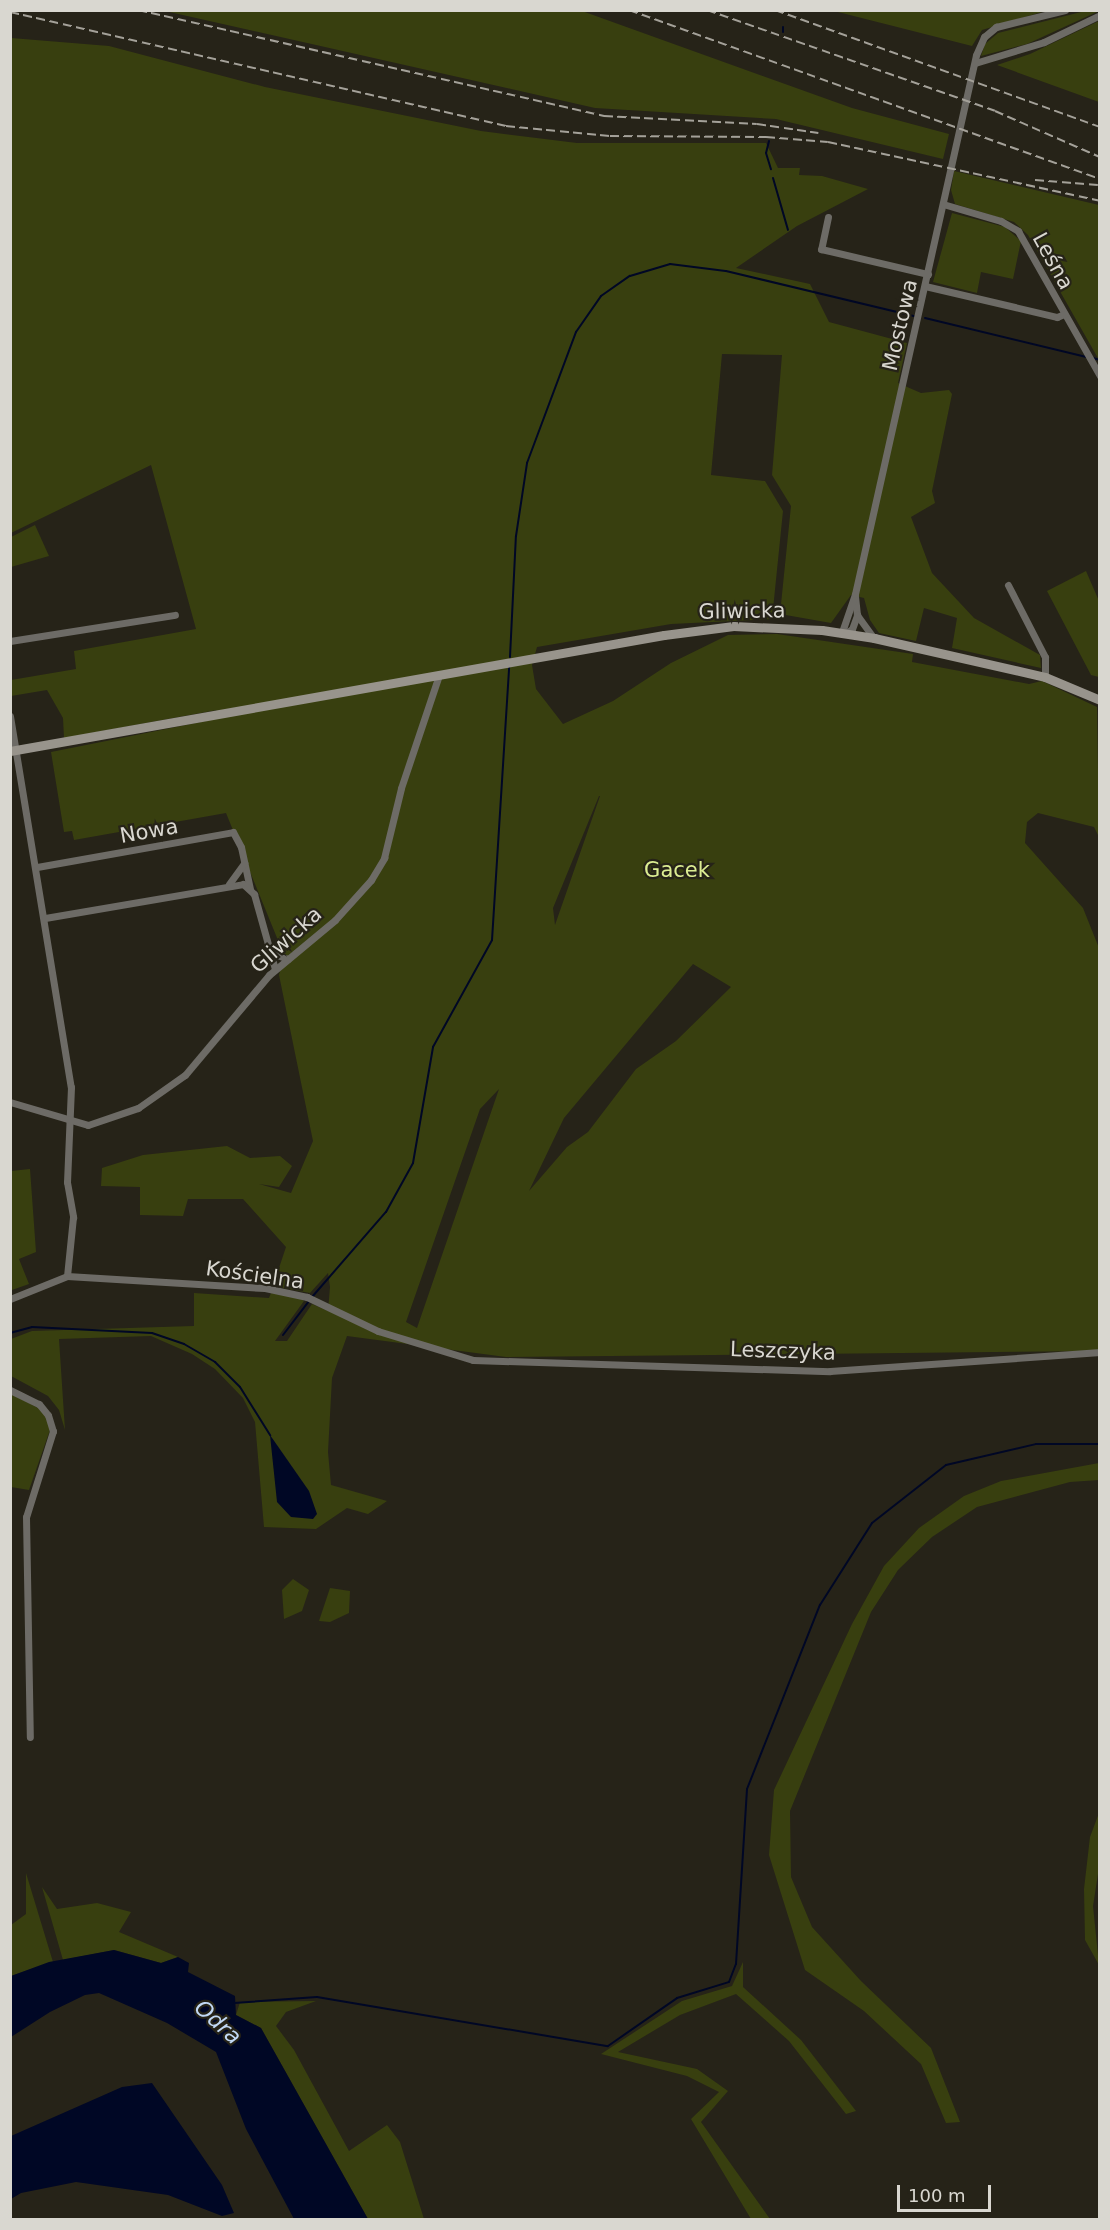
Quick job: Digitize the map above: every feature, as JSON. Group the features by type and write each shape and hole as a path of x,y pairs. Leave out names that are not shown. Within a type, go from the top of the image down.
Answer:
{"main road":[{"name":"Gliwicka","path":"13,751 707,628 749,626 844,632 874,638 1045,677 1100,700"}],"street":[{"name":"Mostowa","path":"844,632 855,594 926,286 975,63 984,38 996,27 1065,10"},
{"path":"975,63 1044,42 1100,15"},
{"name":"Leśna","path":"943,204 1001,221 1018,231 1100,376"},
{"path":"828,217 821,249 928,274"},
{"path":"926,286 1057,317 1064,314"},
{"path":"1008,585 1045,657 1045,677"},
{"name":"Mostowa","path":"855,594 857,615"},
{"path":"10,641 175,615"},
{"path":"844,632 857,615 874,638"},
{"name":"Gliwicka","path":"10,1102 69,1123 88,1125 112,1120 166,1090 210,1048 275,969 355,900 384,858 401,788 439,675"},
{"path":"10,716 13,751 45,918 68,1063 67,1182 73,1217 66,1276 10,1299"},
{"name":"Nowa","path":"36,867 233,832 272,952 275,969"},
{"path":"229,884 244,863"},
{"path":"45,918 229,884 250,889"},
{"path":"272,952 288,959"},
{"name":"Kościelna","path":"66,1276 237,1285 310,1298 378,1331 464,1358"},
{"name":"Leszczyka","path":"464,1358 830,1371 1100,1352"},
{"path":"10,1390 39,1404 48,1414 53,1431 26,1517 30,1737"}],"green space":[{"path":"165,11 582,11 852,108 949,134 943,159 776,119 595,108"},
{"path":"834,11 1045,11 982,30 972,46"},
{"path":"1085,11 1099,11 1027,44 981,56 985,44 998,33"},
{"path":"1099,21 1099,102 997,65 1030,54"},
{"name":"Gacek","path":"11,38 109,46 265,87 481,131 577,143 766,143 778,168 800,168 799,175 822,176 868,189 797,226 736,268 810,284 829,322 907,343 898,383 921,393 949,390 952,394 932,491 935,503 911,517 932,573 974,618 1040,655 1041,668 952,648 957,618 924,608 916,641 879,633 870,620 864,598 851,595 831,623 780,614 791,506 772,475 782,355 722,354 711,475 765,481 783,511 772,619 671,624 537,647 532,665 536,689 563,724 613,701 671,663 728,635 777,634 913,654 912,662 1029,684 1042,681 1097,707 1099,837 1094,827 1038,813 1027,822 1025,843 1083,908 1099,948 1099,1351 506,1357 347,1336 332,1378 328,1452 331,1485 387,1501 368,1514 347,1508 316,1529 264,1527 255,1422 243,1398 215,1369 192,1354 151,1336 59,1339 65,1430 59,1410 48,1396 11,1376 11,1339 32,1331 194,1326 194,1293 269,1298 271,1293 300,1298 304,1301 275,1341 287,1341 312,1304 328,1311 330,1287 328,1273 310,1293 273,1286 286,1247 243,1199 188,1199 183,1216 140,1215 140,1187 101,1186 102,1168 143,1155 227,1146 250,1158 280,1156 292,1166 279,1187 259,1184 291,1193 313,1141 279,975 284,955 226,813 74,840 72,831 64,832 51,752 206,721 217,710 64,738 63,718 47,690 11,696 11,680 76,669 74,651 196,629 151,465 11,533","holes":["600,796 555,925 553,908","693,964 731,987 676,1041 636,1069 588,1132 567,1147 529,1191 564,1118","499,1089 417,1328 406,1322 480,1109"]},
{"path":"954,171 1099,205 1099,360 1028,235 1014,222 955,204 951,190"},
{"path":"952,213 1005,227 1021,241 1013,279 981,272 977,293 933,282"},
{"path":"35,525 49,556 11,567 11,537"},
{"path":"1086,571 1099,601 1099,677 1091,675 1047,591"},
{"path":"30,1169 36,1252 19,1259 29,1284 12,1290 11,1171"},
{"path":"10,1393 38,1408 46,1415 50,1430 29,1490 11,1487"},
{"path":"1099,1463 1099,1480 1070,1482 977,1507 932,1537 898,1570 871,1612 790,1811 791,1877 812,1927 861,1981 931,2048 960,2122 946,2123 921,2064 864,2011 805,1970 769,1855 774,1790 852,1624 884,1566 919,1528 964,1496 1001,1481"},
{"path":"293,1579 309,1590 302,1611 284,1619 282,1590"},
{"path":"330,1588 350,1591 349,1613 330,1622 319,1621"},
{"path":"1099,1813 1100,1861 1093,1906 1099,1965 1085,1940 1084,1889 1090,1837"},
{"path":"26,1873 53,1962 11,1976 11,1925 26,1914"},
{"path":"42,1887 57,1909 97,1903 131,1912 119,1932 178,1957 161,1963 114,1950 63,1960"},
{"path":"743,1962 743,1987 801,2040 856,2111 846,2114 789,2041 736,1994 680,2015 618,2052 697,2069 728,2091 701,2122 770,2219 751,2219 691,2119 719,2092 687,2076 601,2054 682,2001 732,1986"},
{"path":"316,2001 286,2012 276,2026 294,2050 349,2151 387,2125 400,2142 424,2219 368,2219 261,2028 236,2015 240,2002"}],"water":[{"path":"270,1435 309,1491 317,1514 313,1519 291,1517 277,1502"},
{"name":"Odra","path":"114,1950 161,1963 178,1957 189,1963 188,1972 235,1996 236,2015 261,2028 368,2219 294,2219 246,2129 216,2052 167,2023 99,1993 85,1995 50,2012 11,2037 11,1976 49,1962"},
{"path":"152,2083 222,2185 234,2213 222,2216 168,2195 76,2182 21,2193 11,2199 11,2136 122,2087"}],"waterway":[{"path":"783,27 783,32"},
{"path":"769,141 766,153 771,169"},
{"path":"773,178 788,230"},
{"path":"510,657 516,536 527,463 576,332 601,296 630,276 670,264 726,271 914,316"},
{"path":"925,318 1086,357"},
{"path":"1093,358 1100,360"},
{"path":"312,1297 386,1212 413,1163 433,1047 492,940 509,668"},
{"path":"283,1335 309,1301"},
{"path":"10,1333 32,1327 152,1333 184,1344 215,1362 240,1387 270,1435"},
{"path":"234,2003 317,1997 608,2046 677,1998 729,1982 736,1964 747,1789 820,1605 872,1523 946,1465 1036,1444 1100,1444"}],"railway":[{"path":"138,10 604,116 757,124 818,133"},
{"path":"629,10 1100,179"},
{"path":"707,10 995,111 1100,157"},
{"path":"775,10 1100,127"},
{"path":"10,12 506,126 610,136 766,137 828,142 1100,201"},
{"path":"1035,180 1098,185"}]}
